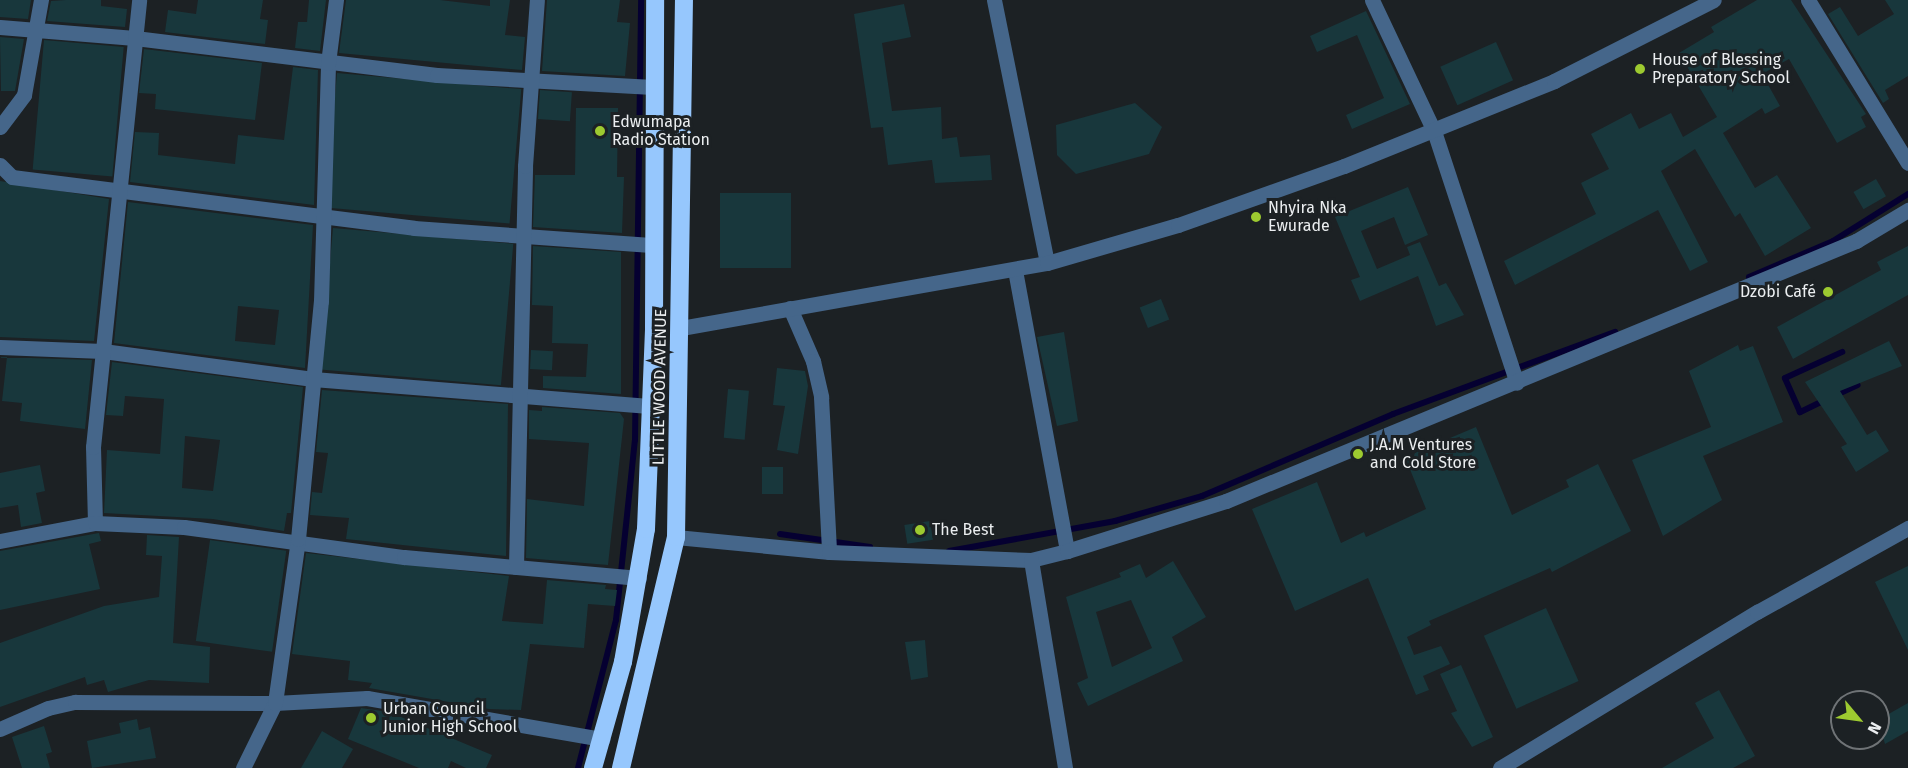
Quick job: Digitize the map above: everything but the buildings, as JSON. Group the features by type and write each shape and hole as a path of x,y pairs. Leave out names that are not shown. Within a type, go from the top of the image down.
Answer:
{"highway":[{"name":"LITTLE WOOD AVENUE","path":"593,768 602,739 639,578 652,406 655,0"},
{"name":"LITTLE WOOD AVENUE","path":"621,768 676,537 681,328 684,0"}],"street":[{"path":"0,127 24,95 38,30 41,0"},
{"path":"95,523 93,447 139,0"},
{"path":"243,768 275,703 298,539 313,379 324,216 328,63 336,0"},
{"path":"516,567 523,238 537,0"},
{"path":"994,0 1047,263"},
{"path":"1372,0 1434,131 1517,383"},
{"path":"681,328 1016,270 1178,225 1434,131 1554,81 1714,0"},
{"path":"1808,0 1908,163"},
{"path":"0,27 135,38 328,63 533,80 653,87"},
{"path":"0,165 12,177 324,216 523,238 654,245"},
{"path":"676,537 830,552 1031,560 1066,551 1226,501 1517,383 1856,241 1908,210"},
{"path":"1016,270 1066,551"},
{"path":"790,308 813,361 821,397 830,552"},
{"path":"0,347 103,351 313,379 652,406"},
{"path":"0,541 95,523 298,539 404,557 639,578"},
{"path":"1500,768 1757,612 1908,528"},
{"path":"1031,560 1065,768"},
{"path":"0,729 48,708 75,702 275,703 367,698 602,739"}],"waterway":[{"path":"578,768 616,620 635,440 641,0"},
{"path":"1749,277 1833,241 1908,194"},
{"path":"949,551 1115,521 1202,496 1393,414 1615,332"},
{"path":"1825,400 1800,412 1785,378 1842,352"},
{"path":"1834,396 1858,385"},
{"path":"780,534 870,547"}],"place":[{"name":"House of Blessing Preparatory School","path":"1640,69"},
{"name":"Edwumapa Radio Station","path":"600,131"},
{"name":"Nhyira Nka Ewurade","path":"1256,217"},
{"name":"Dzobi Café","path":"1828,292"},
{"name":"J.A.M Ventures and Cold Store","path":"1358,454"},
{"name":"The Best","path":"920,530"},
{"name":"Urban Council Junior High School","path":"371,718"}]}
